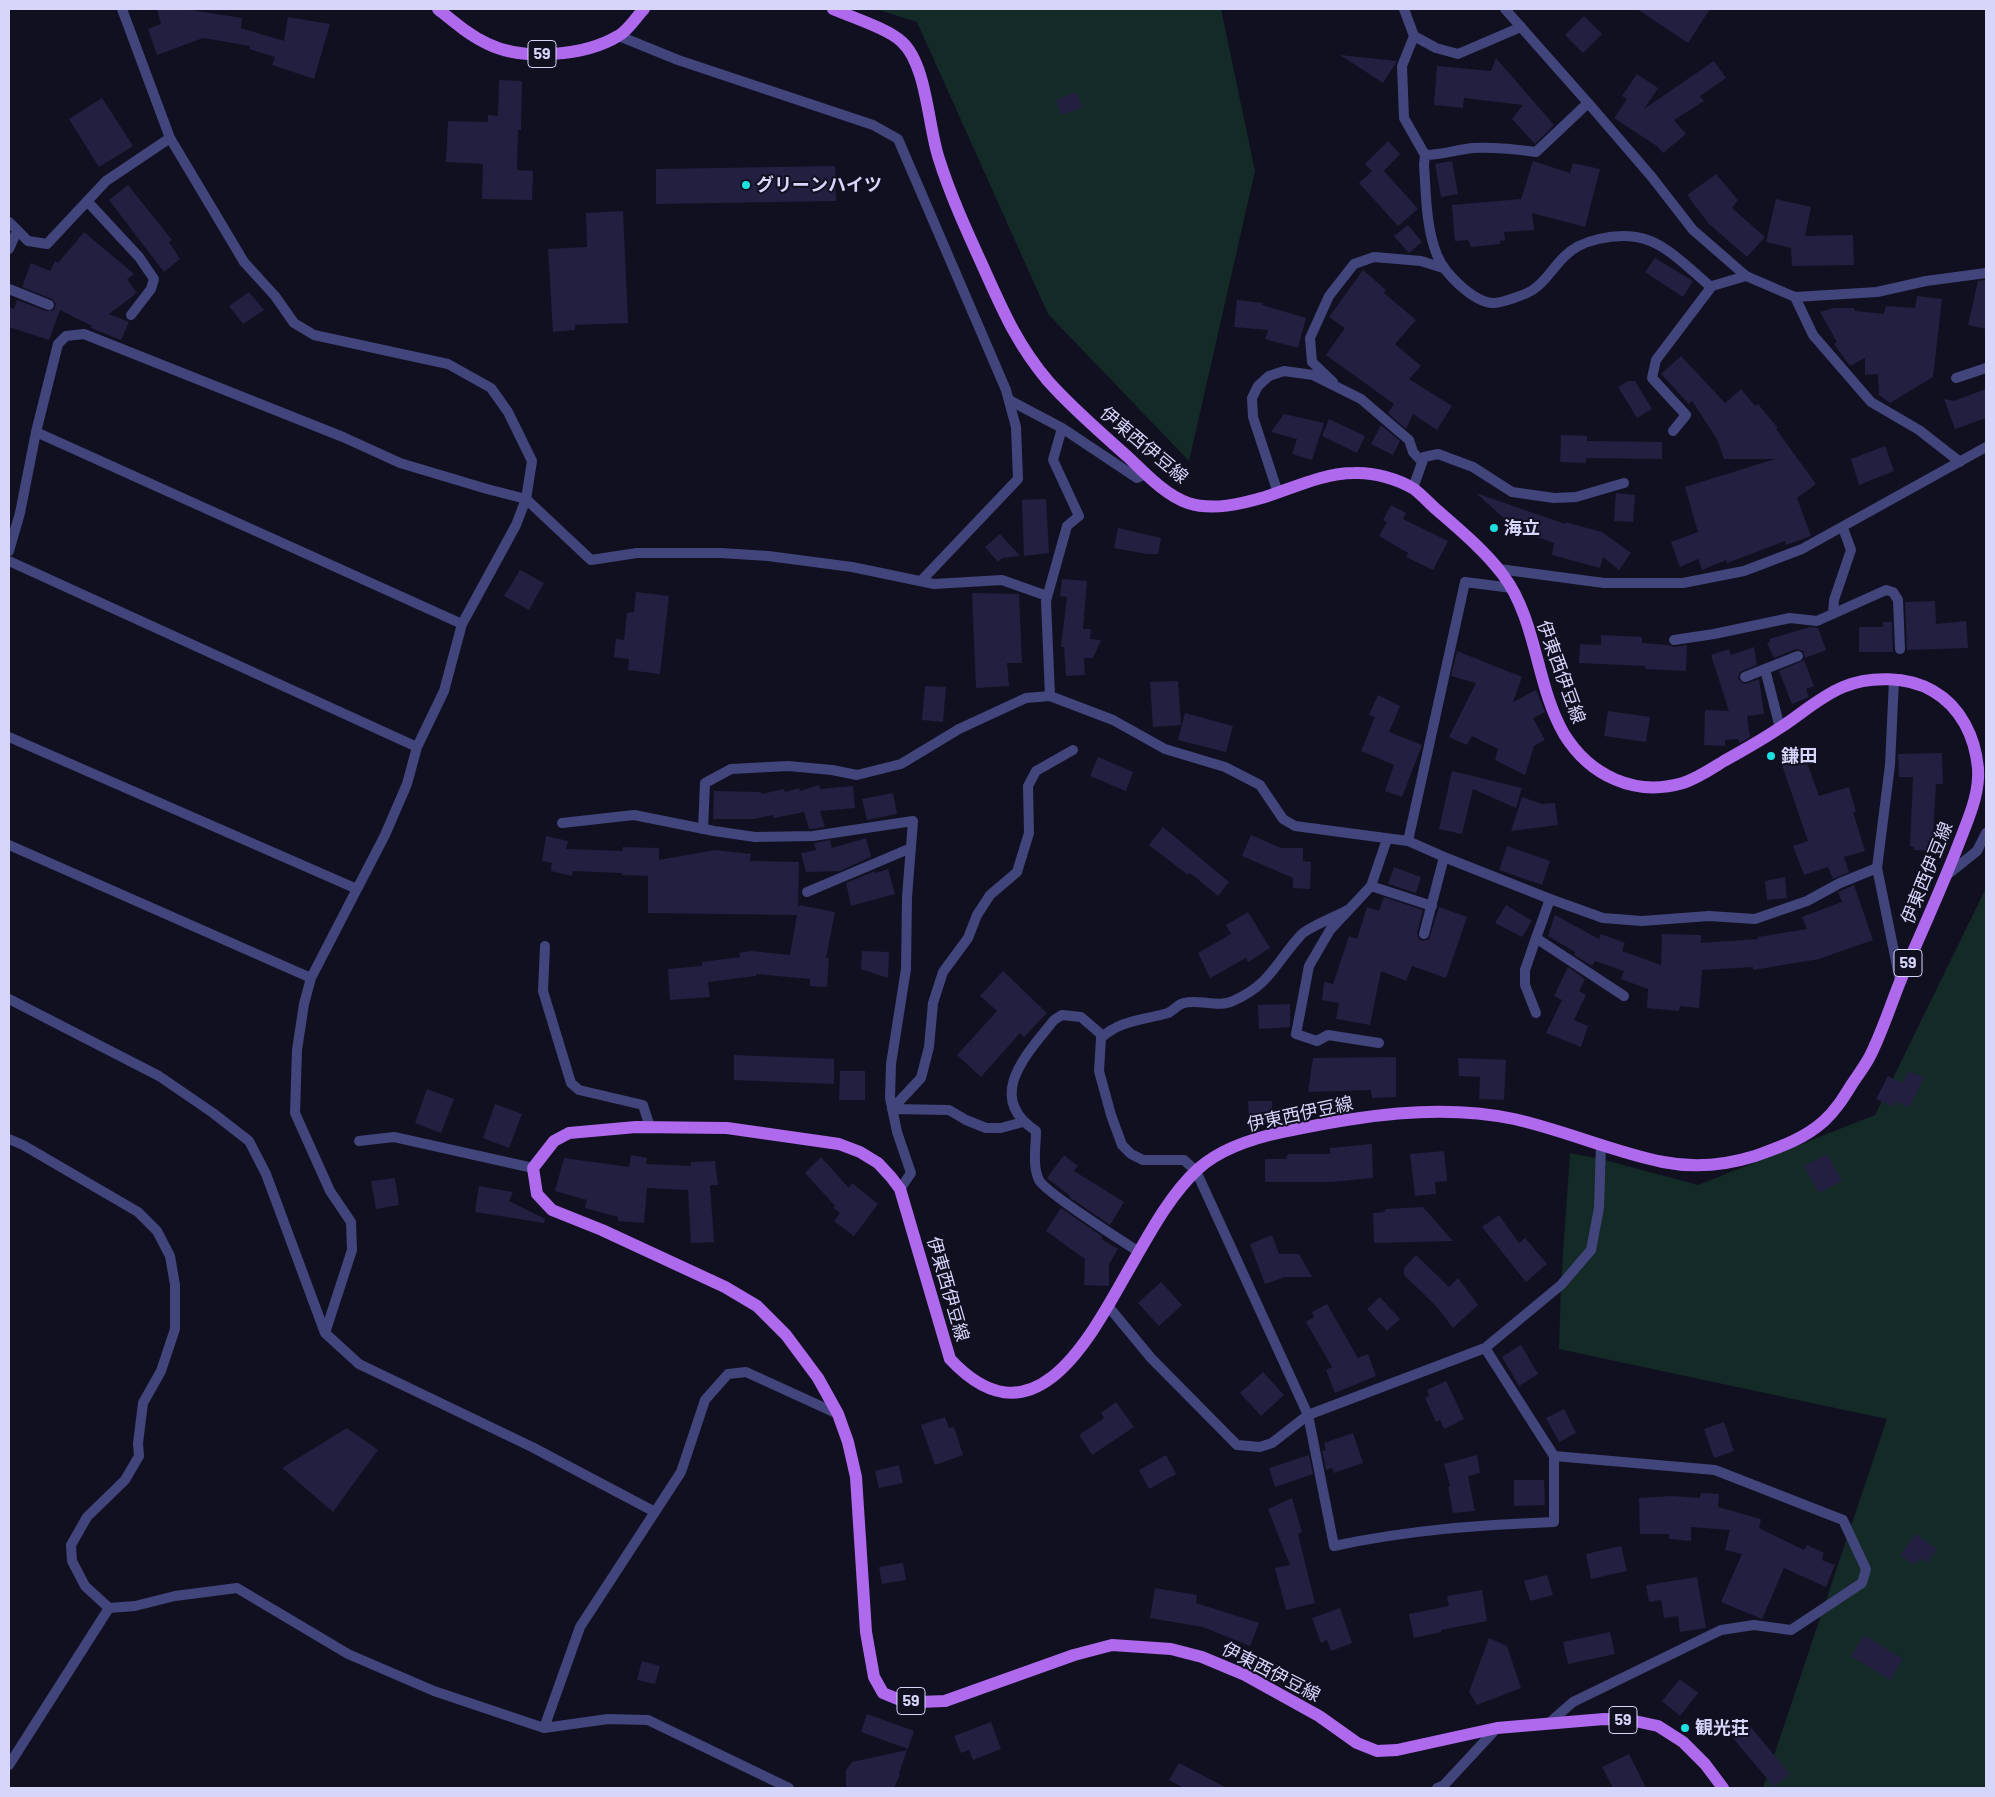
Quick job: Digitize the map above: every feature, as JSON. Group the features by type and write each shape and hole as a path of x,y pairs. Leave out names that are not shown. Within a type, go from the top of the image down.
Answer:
{"main road":[{"name":"59","path":"438,9 467,33 489,45 508,51 531,54 572,51 595,46 619,36 644,9"},
{"name":"伊東西伊豆線","path":"833,9 899,38 909,50 918,68 935,148 950,193 1016,339 1050,383 1084,417 1158,484 1186,502 1200,505 1228,505 1278,493 1349,472 1370,473 1413,488 1499,569 1512,588 1522,611 1558,723 1582,759 1597,772 1616,782 1663,787 1694,780 1780,728 1836,690 1854,683 1894,680 1918,684 1931,689 1960,714 1971,737 1978,768 1977,789 1971,811 1947,875 1900,981 1871,1054 1839,1104 1826,1120 1790,1143 1738,1161 1703,1165 1673,1164 1510,1118 1460,1112 1423,1112 1353,1119 1261,1137 1231,1148 1196,1171 1168,1206 1108,1306 1065,1369 1044,1383 1022,1392 1002,1391 983,1387 965,1376 950,1359 900,1189 878,1164 860,1152 839,1144 726,1128 650,1127 568,1133 554,1141 533,1168 537,1194 552,1210 602,1230 726,1287 757,1306 786,1335 818,1378 838,1414 848,1442 856,1476 866,1632 874,1678 883,1693 900,1700 945,1701 1074,1655 1112,1645 1145,1646 1171,1649 1202,1657 1245,1675 1319,1716 1357,1743 1377,1751 1397,1750 1497,1728 1604,1719 1630,1720 1658,1726 1683,1742 1706,1764 1723,1788"}],"street":[{"path":"122,9 170,138 244,262 276,296 294,323 314,335 448,364 491,388 508,412 532,460 526,498 516,525 462,624 444,691 417,747 407,784 385,835 311,978 304,1004 298,1050 295,1113 308,1138 330,1191 351,1222 352,1250 324,1333"},
{"path":"1404,9 1414,36 1436,48 1458,54 1521,27"},
{"path":"1505,9 1651,176 1693,230 1746,276 1795,297 1876,292 1926,281 1986,273"},
{"path":"619,36 678,60 873,125 898,139 1006,390 1016,427 1018,478 922,581"},
{"path":"1414,36 1402,66 1404,118 1425,155 1424,165 1431,236 1436,255 1444,268 1466,291 1491,304 1504,302 1534,289 1567,254 1581,245 1612,237 1637,237 1663,247 1711,287"},
{"path":"1425,155 1437,155 1471,148 1505,148 1536,152 1588,103"},
{"path":"9,222 28,241 47,244 106,181 170,138"},
{"path":"88,201 139,257 154,279 151,289 131,315"},
{"path":"9,249 17,231"},
{"path":"1343,391 1312,362 1310,338 1329,296 1354,264 1374,256 1421,261 1444,268"},
{"path":"1673,431 1686,415 1652,378 1656,360 1711,287 1746,276"},
{"path":"9,289 49,305"},
{"path":"1795,297 1813,335 1871,402 1919,430 1960,462"},
{"path":"9,550 20,513 36,432 58,344 66,336 84,334 400,462 487,489 526,498 591,560 637,553 721,553 768,556 852,567 934,584 1002,580 1047,596"},
{"path":"1956,378 1986,368"},
{"path":"1278,493 1253,417 1252,398 1258,386 1268,376 1284,371 1313,375 1361,399 1410,440 1413,452 1422,462"},
{"path":"1008,400 1062,428 1137,478 1146,474"},
{"path":"1050,696 1046,601 1067,526 1079,516 1053,460 1062,428"},
{"path":"36,432 462,624"},
{"path":"1499,569 1604,583 1682,583 1744,572 1802,549 1986,447"},
{"path":"1413,488 1424,457 1438,454 1473,468 1512,492 1554,498 1576,497 1624,483"},
{"path":"1833,614 1834,600 1851,550 1842,528"},
{"path":"9,562 417,747"},
{"path":"1408,841 1465,582 1512,588"},
{"path":"1674,640 1714,634 1790,618 1816,621 1886,590 1893,592 1898,600 1900,649"},
{"path":"1745,677 1798,656"},
{"path":"1765,670 1780,728"},
{"path":"1894,680 1890,765 1877,868 1900,981"},
{"path":"703,829 705,783 731,769 788,766 832,770 857,775 901,764 959,730 1026,698 1050,696 1114,720 1165,749 1225,767 1260,785 1283,819 1295,826 1408,841 1550,900 1603,918 1642,921 1709,916 1755,918 1807,901 1840,883 1877,868"},
{"path":"9,737 357,888"},
{"path":"892,1110 921,1078 929,1047 933,1003 943,972 968,938 977,915 990,896 1017,872 1029,833 1028,786 1036,771 1074,750"},
{"path":"562,823 634,815 755,837 813,836 913,821 907,897 906,969 891,1064 890,1098 892,1110 897,1132 911,1173 900,1189"},
{"path":"1947,875 1977,852 1986,833"},
{"path":"1378,1043 1328,1035 1317,1041 1296,1034 1309,966 1330,930 1370,886 1387,839"},
{"path":"9,845 311,978"},
{"path":"807,892 911,848"},
{"path":"1424,934 1444,857"},
{"path":"1370,886 1432,906"},
{"path":"1536,1013 1525,985 1525,970 1550,900"},
{"path":"1348,910 1302,933 1275,970 1260,986 1244,996 1230,1002 1183,1003 1170,1012 1141,1018 1108,1030 1101,1038 1099,1071 1111,1115 1122,1144 1131,1154 1144,1160 1184,1160 1196,1171 1308,1415 1334,1546 1394,1534 1480,1525 1554,1522 1554,1456 1485,1348"},
{"path":"1536,938 1624,996"},
{"path":"545,946 543,991 571,1083 579,1090 643,1105 650,1127"},
{"path":"9,998 160,1076 249,1140 266,1174 324,1333 360,1364 532,1448 655,1512"},
{"path":"1103,1036 1081,1017 1062,1014 1054,1020 1016,1069 1011,1094 1017,1114 1023,1122 1036,1131 1034,1164 1039,1182 1073,1208 1139,1252"},
{"path":"892,1110 949,1110 966,1120 986,1128 1001,1128 1023,1122"},
{"path":"359,1141 394,1136 533,1168"},
{"path":"9,1139 23,1145 138,1212 157,1231 170,1256 175,1285 175,1329 161,1371 143,1403 138,1444 139,1456 126,1480 86,1516 71,1546 72,1561 85,1586 109,1608 135,1606 175,1596 237,1588 348,1654 434,1691 544,1728 608,1719 648,1720 789,1788"},
{"path":"1108,1306 1151,1358 1237,1445 1260,1447 1272,1443 1308,1415 1485,1348 1561,1285 1591,1250 1599,1208 1601,1144"},
{"path":"544,1728 580,1627 681,1472 705,1400 728,1374 746,1372 838,1414"},
{"path":"1548,1724 1573,1702 1721,1630 1754,1625 1791,1630 1862,1583 1866,1569 1843,1520 1715,1470 1554,1456"},
{"path":"9,1764 109,1608"},
{"path":"1437,1788 1444,1785 1497,1728"}],"green space":[{"path":"876,9 1221,9 1255,171 1189,461 1048,314 917,22"},
{"path":"1986,888 1986,1788 1763,1788 1887,1419 1559,1349 1561,1285 1570,1153 1601,1159 1698,1185 1875,1115"}],"building":[{"path":"157,9 184,9 242,18 241,28 284,41 288,17 330,24 314,79 272,65 275,57 249,49 250,46 203,38 157,55 148,29 161,24"},
{"path":"1637,9 1710,9 1688,43"},
{"path":"1584,16 1602,34 1583,53 1565,35"},
{"path":"1340,55 1397,61 1383,83"},
{"path":"1496,58 1554,125 1535,144 1512,119 1523,105 1464,98 1463,108 1434,105 1437,66 1491,71"},
{"path":"1714,61 1726,78 1700,96 1704,101 1674,120 1686,134 1663,153 1657,146 1614,118 1627,99 1622,96 1637,74 1658,88 1644,109"},
{"path":"499,80 522,81 521,130 518,130 517,170 533,171 532,200 482,199 483,164 446,162 448,121 488,122 488,115 498,116"},
{"path":"1077,92 1082,108 1061,115 1056,100"},
{"path":"102,98 133,146 99,167 69,119"},
{"path":"1388,141 1400,154 1384,171 1418,209 1398,226 1359,183 1372,171 1365,164"},
{"path":"1452,161 1458,194 1441,197 1435,164"},
{"path":"1533,161 1570,173 1573,163 1600,169 1585,227 1532,213 1534,230 1504,232 1505,240 1500,241 1500,244 1471,247 1468,240 1455,241 1452,205 1521,199"},
{"name":"グリーンハイツ","path":"835,166 836,201 656,204 656,169"},
{"path":"1716,174 1738,200 1732,208 1765,237 1747,257 1709,224 1687,195"},
{"path":"128,185 172,240 169,242 180,259 164,272 109,200"},
{"path":"1776,199 1811,207 1805,236 1853,235 1854,265 1792,266 1791,248 1766,242"},
{"path":"623,211 628,323 575,325 575,330 553,332 548,249 587,247 586,213"},
{"path":"1408,225 1422,242 1409,253 1394,236"},
{"path":"84,232 134,274 127,279 137,293 109,314 129,322 121,340 91,328 92,326 60,310 49,340 9,327 9,307 14,309 17,300 46,311 54,310 56,304 52,299 22,287 31,263 50,271 55,261 58,263"},
{"path":"1655,258 1693,281 1683,297 1645,272"},
{"path":"1363,270 1386,290 1384,293 1416,320 1395,344 1421,366 1409,379 1452,406 1437,430 1413,414 1406,429 1388,413 1394,404 1326,355 1345,328 1329,317"},
{"path":"1986,280 1986,329 1968,325 1978,281"},
{"path":"249,292 264,310 243,324 229,306"},
{"path":"1917,296 1942,299 1933,377 1890,403 1879,395 1878,374 1865,375 1865,358 1850,366 1834,344 1837,342 1820,312 1833,308 1854,308 1855,311 1884,314 1886,306 1915,308"},
{"path":"1237,300 1263,303 1262,305 1306,318 1298,348 1265,339 1268,330 1234,327"},
{"path":"1681,356 1725,403 1741,389 1755,406 1758,404 1778,428 1776,429 1816,484 1797,498 1811,536 1786,545 1785,541 1727,563 1726,560 1702,570 1698,559 1680,567 1671,542 1698,532 1685,487 1775,459 1724,459 1717,439 1692,401 1689,404 1661,374"},
{"path":"1628,381 1635,381 1652,409 1637,418 1618,387"},
{"path":"1986,389 1986,418 1955,429 1944,399 1954,401"},
{"path":"1284,414 1324,423 1312,460 1292,454 1297,439 1271,432"},
{"path":"1329,419 1365,436 1357,453 1322,436"},
{"path":"1381,425 1400,441 1393,455 1371,444"},
{"path":"1561,435 1587,436 1587,441 1662,442 1662,459 1586,458 1586,463 1560,462"},
{"path":"1885,446 1894,471 1859,485 1851,459"},
{"path":"1476,493 1565,524 1565,522 1602,532 1631,553 1619,570 1603,557 1600,568 1552,555 1554,543 1517,530"},
{"path":"1616,493 1635,495 1633,522 1614,521"},
{"path":"1046,499 1049,553 1024,556 1022,500"},
{"path":"1391,505 1406,513 1403,519 1448,541 1433,570 1406,557 1408,553 1379,536 1387,522 1383,520"},
{"path":"1118,528 1161,538 1158,554 1114,548"},
{"path":"1000,534 1020,556 1002,558 998,562 985,547"},
{"path":"520,570 544,583 529,610 504,596"},
{"path":"1062,579 1087,581 1083,629 1091,629 1090,639 1101,640 1093,658 1084,658 1085,675 1066,676 1064,647 1061,647 1067,597 1060,596"},
{"path":"636,592 669,596 660,674 628,670 629,659 614,657 616,639 624,640 627,613 634,612"},
{"path":"972,593 1019,594 1022,663 1007,663 1009,686 976,688"},
{"path":"1935,601 1936,624 1966,621 1968,648 1907,650 1905,602"},
{"path":"1883,622 1892,622 1893,651 1859,652 1859,627 1883,627"},
{"path":"1810,627 1818,628 1826,650 1805,658 1803,651 1796,649 1774,658 1767,643 1770,642 1769,639"},
{"path":"1601,635 1642,637 1642,643 1675,647 1687,645 1686,671 1645,669 1646,666 1579,663 1580,644 1601,645"},
{"path":"1754,647 1757,665 1740,672 1738,679 1744,684 1759,679 1764,714 1747,716 1750,737 1740,743 1738,739 1725,740 1725,746 1704,745 1705,710 1729,711 1711,655 1729,649 1731,655"},
{"path":"1457,651 1522,677 1513,702 1536,690 1545,712 1533,718 1545,740 1534,746 1525,775 1495,760 1498,749 1472,736 1467,745 1449,737 1476,683 1451,676"},
{"path":"1804,660 1814,686 1806,689 1809,697 1792,704 1779,671"},
{"path":"1178,681 1181,725 1153,727 1150,682"},
{"path":"925,686 946,687 943,722 922,720"},
{"path":"1378,695 1400,706 1389,732 1422,745 1402,797 1385,791 1394,765 1361,751 1375,717 1369,715"},
{"path":"1608,711 1650,717 1646,742 1604,736"},
{"path":"1185,713 1233,726 1226,752 1178,740"},
{"path":"1942,753 1943,784 1936,784 1932,851 1914,850 1914,847 1910,846 1913,777 1899,777 1898,754"},
{"path":"1098,757 1133,772 1126,791 1090,776"},
{"path":"1805,757 1819,796 1849,787 1856,812 1853,812 1865,851 1844,857 1849,872 1833,879 1828,867 1804,875 1793,846 1808,841 1782,765"},
{"path":"1452,771 1522,788 1516,808 1473,789 1462,834 1439,829"},
{"path":"819,785 820,789 853,786 855,808 820,811 825,827 812,829 809,829 804,812 774,818 773,815 754,819 713,819 714,791 761,792 762,794 784,789 785,792 799,788 800,791"},
{"path":"893,793 897,814 867,820 862,799"},
{"path":"1522,797 1542,804 1555,803 1558,825 1511,831"},
{"path":"1163,827 1229,882 1218,896 1190,873 1188,875 1149,845"},
{"path":"1251,835 1281,848 1303,848 1303,861 1311,862 1310,889 1293,888 1293,878 1242,856"},
{"path":"546,836 568,841 566,849 622,851 623,847 659,848 659,860 715,850 751,854 750,861 799,862 798,908 799,905 835,912 826,958 829,958 827,987 810,986 810,979 756,974 756,976 708,982 710,997 670,1000 668,969 702,966 702,962 740,957 739,953 751,951 790,955 797,915 648,913 648,876 573,871 572,876 551,871 552,863 542,861"},
{"path":"866,838 871,857 840,871 806,872 801,853 816,850 814,843 830,840 832,848"},
{"path":"1507,846 1550,861 1542,885 1499,870"},
{"path":"1394,867 1421,877 1416,893 1388,884"},
{"path":"888,869 895,894 851,906 846,883 875,871 875,873"},
{"path":"1785,877 1787,898 1767,900 1765,881"},
{"path":"1854,885 1873,940 1819,959 1753,970 1753,967 1702,970 1699,1008 1680,1006 1679,1011 1647,1008 1648,989 1621,979 1624,971 1595,961 1592,966 1574,955 1575,952 1548,936 1555,915 1599,939 1601,934 1625,943 1622,951 1661,965 1662,934 1701,935 1701,943 1758,939 1758,937 1807,929 1802,917 1842,902 1838,892"},
{"path":"1384,897 1423,910 1417,933 1419,939 1423,941 1429,939 1439,907 1467,917 1446,978 1412,966 1406,981 1381,971 1370,1025 1336,1019 1339,1003 1322,1000 1324,982 1333,984 1349,936 1357,939 1367,907 1379,911"},
{"path":"1506,905 1532,921 1522,937 1495,923"},
{"path":"1248,912 1270,948 1248,962 1246,958 1210,978 1198,953 1231,934 1226,925"},
{"path":"862,951 889,952 888,978 861,969"},
{"path":"1568,967 1585,979 1579,991 1586,995 1574,1020 1588,1026 1581,1047 1546,1033 1562,1000 1554,996"},
{"path":"1003,971 1047,1013 1024,1037 1020,1033 981,1077 957,1055 997,1011 980,996"},
{"path":"1290,1004 1290,1027 1259,1029 1258,1005"},
{"path":"734,1055 834,1059 834,1084 734,1080"},
{"path":"1396,1057 1396,1097 1372,1098 1371,1090 1308,1092 1313,1058"},
{"path":"1458,1058 1506,1060 1504,1100 1479,1099 1480,1077 1459,1076"},
{"path":"840,1071 865,1071 865,1100 839,1100"},
{"path":"1909,1071 1924,1078 1909,1108 1896,1101 1893,1107 1876,1099 1888,1076 1902,1083"},
{"path":"427,1089 454,1099 441,1133 415,1123"},
{"path":"1248,1101 1272,1101 1273,1122 1249,1122"},
{"path":"495,1104 522,1114 509,1148 483,1138"},
{"path":"1372,1144 1373,1178 1331,1182 1265,1182 1265,1159 1286,1159 1288,1154 1330,1154 1330,1148"},
{"path":"1444,1151 1447,1181 1435,1182 1436,1194 1415,1196 1410,1154"},
{"path":"1827,1154 1842,1181 1819,1193 1804,1166"},
{"path":"631,1155 647,1158 646,1164 691,1166 691,1162 715,1161 718,1185 710,1185 714,1242 691,1243 688,1190 647,1188 644,1223 618,1221 618,1217 585,1208 587,1200 555,1191 564,1158 629,1167"},
{"path":"1064,1155 1078,1166 1074,1171 1124,1202 1110,1225 1069,1197 1047,1178"},
{"path":"821,1157 849,1188 852,1183 878,1204 854,1236 834,1221 840,1213 833,1208 835,1206 805,1173"},
{"path":"395,1178 399,1205 376,1209 371,1181"},
{"path":"479,1186 513,1192 509,1201 545,1219 544,1223 475,1212"},
{"path":"1423,1207 1453,1241 1374,1243 1373,1213 1384,1212 1386,1209"},
{"path":"1061,1208 1103,1237 1101,1239 1118,1249 1109,1264 1109,1286 1084,1285 1085,1259 1046,1231"},
{"path":"1499,1215 1519,1243 1525,1238 1547,1264 1526,1282 1482,1227"},
{"path":"1272,1235 1279,1254 1299,1254 1312,1277 1285,1277 1265,1284 1250,1244"},
{"path":"1416,1255 1449,1287 1458,1278 1478,1305 1453,1328 1436,1306 1404,1275 1404,1268"},
{"path":"1161,1282 1182,1305 1159,1326 1138,1303"},
{"path":"1380,1297 1400,1319 1387,1331 1367,1309"},
{"path":"1327,1304 1358,1358 1368,1354 1376,1376 1335,1393 1326,1370 1332,1367 1306,1322 1314,1317 1312,1312"},
{"path":"1521,1345 1538,1374 1519,1386 1502,1357"},
{"path":"1263,1372 1284,1395 1261,1416 1240,1393"},
{"path":"1446,1381 1464,1419 1444,1429 1440,1420 1436,1422 1425,1398 1429,1396 1427,1390"},
{"path":"1116,1402 1134,1427 1092,1455 1079,1435 1104,1418 1101,1413"},
{"path":"1564,1409 1576,1433 1559,1442 1546,1418"},
{"path":"945,1417 949,1428 954,1427 963,1455 935,1465 921,1425"},
{"path":"1724,1422 1734,1451 1714,1458 1704,1429"},
{"path":"347,1428 378,1450 333,1512 282,1468"},
{"path":"1353,1433 1363,1463 1334,1473 1332,1468 1326,1470 1322,1451 1326,1450 1324,1443"},
{"path":"1166,1455 1176,1474 1149,1489 1139,1470"},
{"path":"1309,1455 1313,1474 1275,1487 1269,1468"},
{"path":"1477,1455 1480,1473 1468,1476 1475,1511 1453,1513 1448,1487 1450,1486 1444,1464"},
{"path":"899,1465 903,1483 879,1488 875,1471"},
{"path":"1514,1480 1544,1480 1545,1505 1514,1506"},
{"path":"1701,1493 1719,1494 1718,1507 1761,1519 1759,1528 1804,1550 1807,1545 1824,1553 1822,1560 1835,1565 1826,1587 1784,1568 1762,1619 1721,1602 1742,1554 1725,1550 1730,1530 1691,1527 1691,1541 1669,1539 1669,1534 1640,1534 1639,1498 1672,1496 1700,1498"},
{"path":"1292,1498 1302,1532 1298,1534 1315,1603 1286,1610 1275,1568 1290,1565 1268,1509"},
{"path":"1916,1534 1937,1549 1926,1563 1920,1558 1914,1565 1900,1555"},
{"path":"1621,1546 1627,1571 1591,1579 1586,1554"},
{"path":"903,1563 906,1580 882,1584 879,1567"},
{"path":"1547,1575 1553,1595 1530,1601 1524,1581"},
{"path":"1697,1577 1706,1628 1680,1632 1678,1616 1664,1618 1661,1600 1649,1602 1646,1585"},
{"path":"1155,1588 1197,1595 1196,1603 1259,1623 1250,1646 1203,1627 1150,1618"},
{"path":"1482,1590 1487,1621 1441,1630 1441,1632 1414,1638 1409,1614 1449,1606 1447,1596"},
{"path":"1340,1608 1352,1643 1331,1651 1327,1640 1321,1643 1312,1618"},
{"path":"1610,1632 1615,1654 1568,1664 1563,1642"},
{"path":"1864,1635 1903,1659 1890,1680 1851,1656"},
{"path":"1489,1638 1507,1646 1521,1688 1477,1705 1469,1692"},
{"path":"642,1661 660,1666 655,1684 637,1680"},
{"path":"1680,1679 1698,1693 1680,1716 1662,1701"},
{"path":"867,1714 914,1731 908,1749 861,1732"},
{"path":"991,1722 1001,1749 973,1760 969,1750 961,1753 954,1736"},
{"path":"1749,1725 1790,1774 1774,1787 1733,1738"},
{"path":"907,1750 894,1788 846,1788 846,1770 852,1762"},
{"path":"1629,1754 1646,1788 1613,1788 1602,1767"},
{"path":"1179,1763 1227,1788 1184,1788 1169,1780"}],"place":[{"name":"グリーンハイツ","path":"746,185"},
{"name":"海立","path":"1494,528"},
{"name":"鎌田","path":"1771,756"},
{"name":"観光荘","path":"1685,1728"}]}
